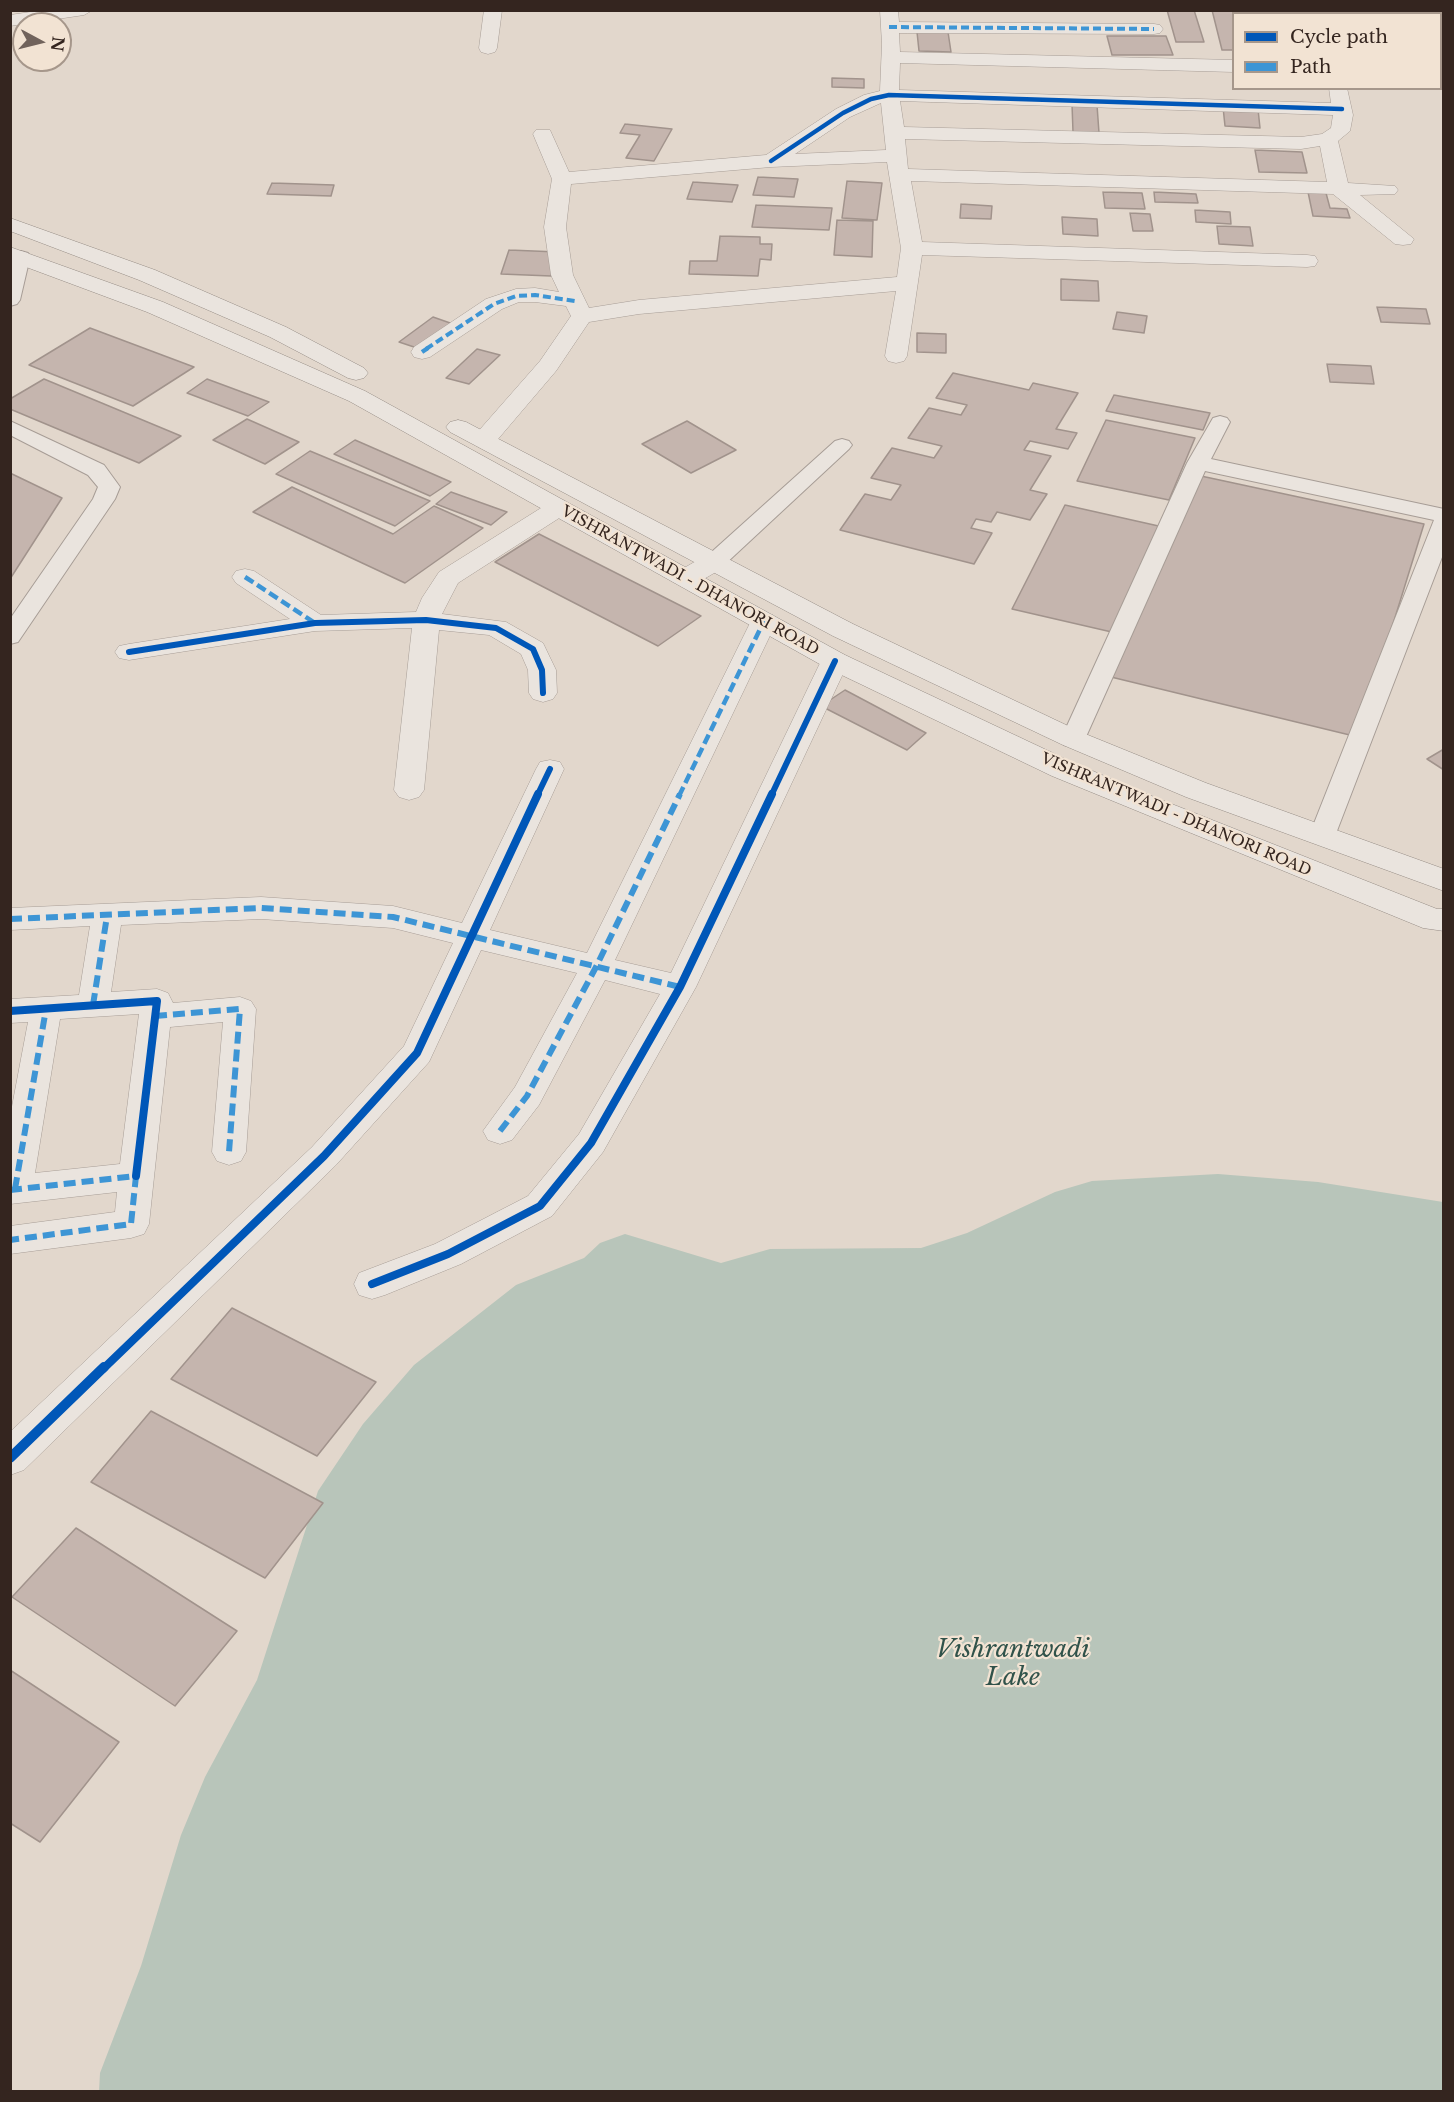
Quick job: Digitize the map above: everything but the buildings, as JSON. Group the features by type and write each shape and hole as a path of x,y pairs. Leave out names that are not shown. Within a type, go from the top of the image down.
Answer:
{"street":[{"path":"10,21 84,10"},
{"path":"488,48 493,10"},
{"path":"896,356 912,248 889,95 889,19 1154,29"},
{"path":"890,57 1232,66"},
{"path":"895,134 1301,143 1328,139 1340,131 1342,109 1338,90"},
{"path":"771,161 843,113 870,99 889,95 1342,109"},
{"path":"543,134 561,178 555,227 562,275 578,309"},
{"path":"1328,139 1339,189 1403,240"},
{"path":"561,178 771,161 898,165 1388,190"},
{"name":"VISHRANTWADI - DHANORI ROAD","path":"10,224 147,275 278,332 902,660 1072,739 1196,790 1443,881"},
{"path":"912,248 1307,261"},
{"name":"VISHRANTWADI - DHANORI ROAD","path":"16,255 155,307 357,396 835,661 1129,798 1434,920 1443,920"},
{"path":"422,352 494,304 516,296 535,295 578,309 639,307 908,283"},
{"path":"484,440 548,366 578,309"},
{"path":"409,790 426,620 435,598 448,578 558,508"},
{"path":"686,578 714,562"},
{"path":"245,577 315,623"},
{"path":"129,652 315,623 426,620 496,628 533,649 542,670 543,693"},
{"path":"500,1131 527,1096 596,967 764,621"},
{"path":"372,1284 448,1254 540,1206 591,1143 680,987 835,661"},
{"path":"13,1450 324,1156 417,1053 550,769"},
{"path":"10,919 272,909 393,917 680,987"},
{"path":"93,1005 107,916"},
{"path":"10,1011 157,1001 131,1224 10,1240"},
{"path":"46,1009 13,1189 136,1176"},
{"path":"156,1016 240,1010 229,1152"}],"lane":[{"path":"10,300 16,255"},
{"path":"1072,739 1198,463 1220,422"},
{"path":"10,427 96,470 109,486 104,499 10,637"},
{"path":"714,562 842,445"},
{"path":"1198,463 1443,516"},
{"path":"1322,836 1443,522"}],"water":[{"name":"Vishrantwadi Lake","path":"1218,1174 1318,1182 1443,1202 1443,2091 99,2092 100,2073 141,1966 181,1835 205,1777 257,1680 318,1491 363,1424 414,1365 516,1285 584,1258 600,1243 625,1234 721,1263 770,1249 921,1248 967,1233 1055,1192 1092,1181"}],"marked path":[{"path":"889,27 1154,29"},
{"path":"422,352 494,304 516,296 535,295 575,301"},
{"path":"245,577 315,623"},
{"path":"500,1131 527,1096 596,967 764,621"},
{"path":"10,919 261,908 393,917 680,987"},
{"path":"93,1005 107,916"},
{"path":"15,1189 46,1009"},
{"path":"155,1016 240,1009 229,1152"},
{"path":"10,1190 136,1176 131,1224 10,1240"}],"cycle path":[{"path":"771,161 843,113 871,99 889,95 1342,109"},
{"path":"129,652 315,623 426,620 496,628 533,649 542,670 543,693"},
{"path":"372,1284 448,1254 540,1206 591,1143 680,987 835,661"},
{"path":"10,1458 324,1156 417,1053 550,769"},
{"path":"10,1011 157,1001 136,1176"}]}
